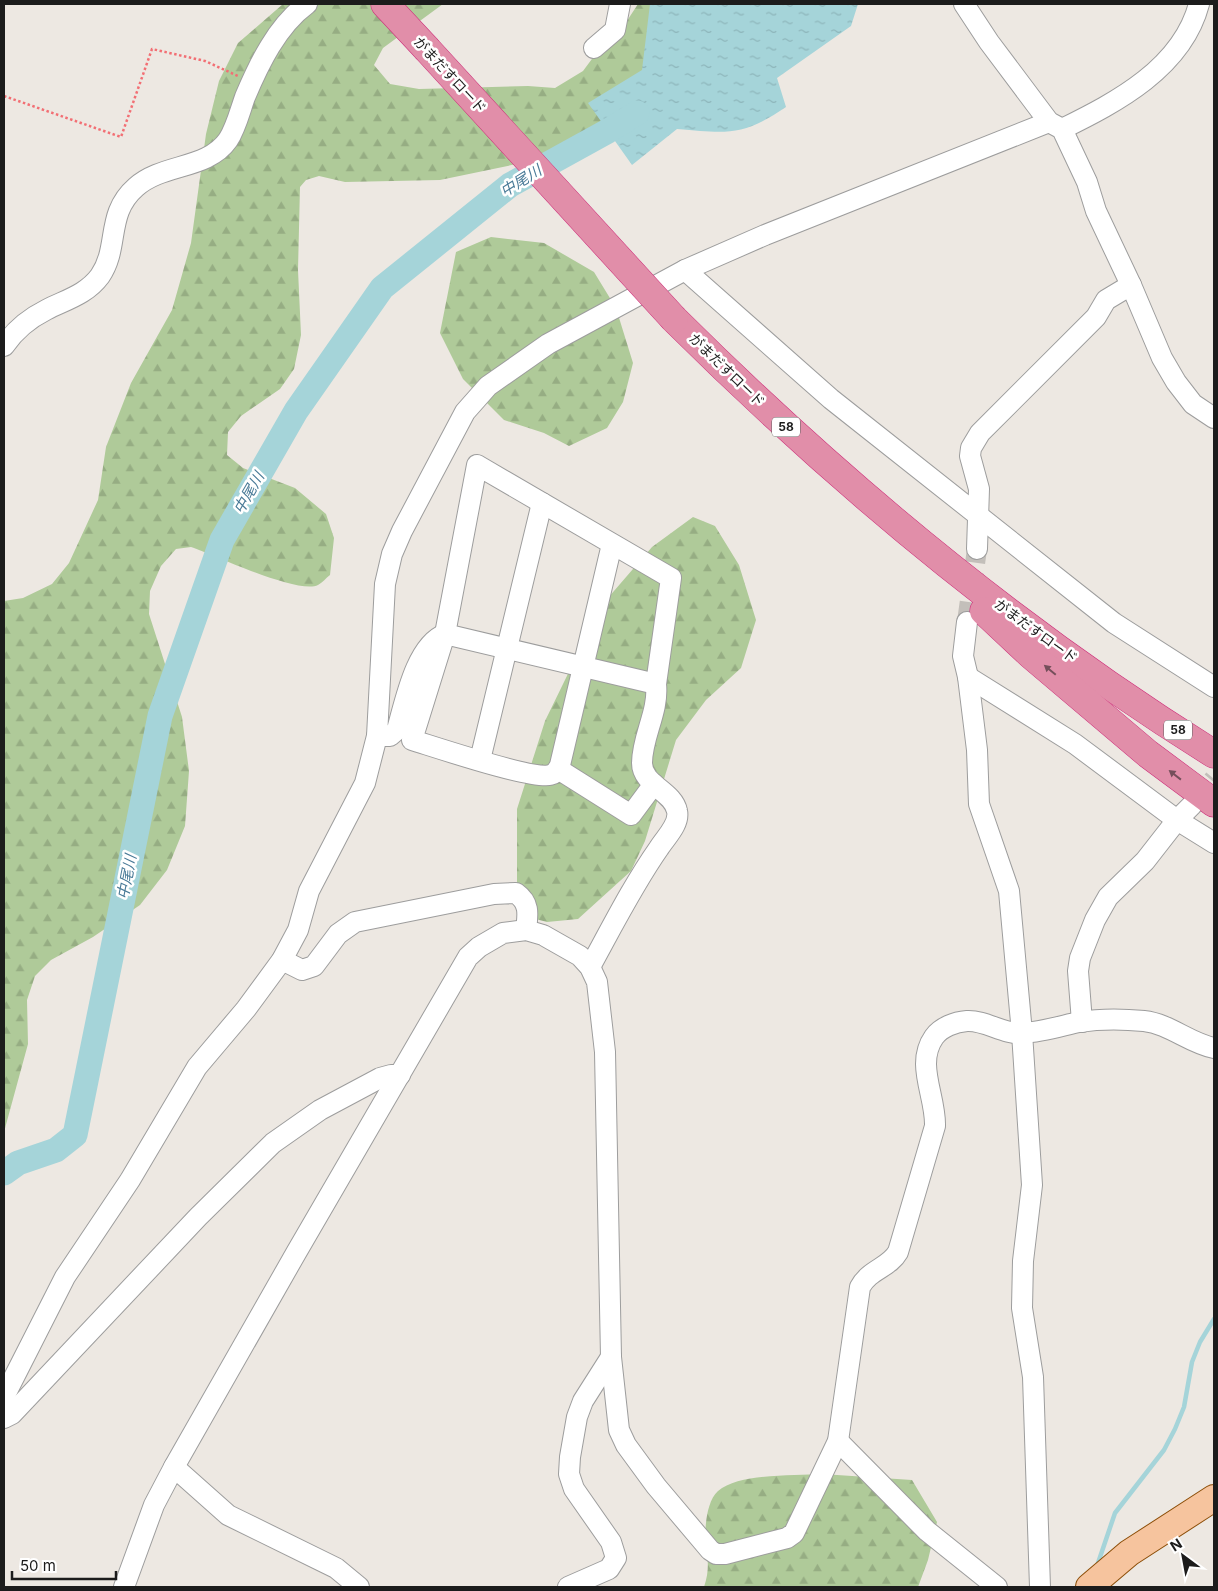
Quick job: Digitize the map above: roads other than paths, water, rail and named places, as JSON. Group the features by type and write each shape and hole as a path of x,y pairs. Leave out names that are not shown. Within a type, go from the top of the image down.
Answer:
{"highway":[{"name":"がまだすロード","path":"385,4 674,319 757,400 904,530 1034,630 1214,754"},
{"path":"904,530 994,622 1148,754 1203,804"},
{"path":"1143,706 1214,743"}],"main road":[{"path":"1094,1582 1129,1553 1214,1498"}],"street":[{"path":"594,48 615,30 620,4"},
{"path":"966,4 988,42 1056,126 1087,182 1096,211 1131,284 1162,358 1176,382 1193,404 1214,418"},
{"path":"4,1397 65,1277 130,1180 197,1067 246,1009 282,960 298,930 309,891 364,783 377,736 385,584 392,554 402,531 466,412 488,386 540,349 685,270 765,235 1056,126 1093,114 1161,68 1181,43 1194,22 1199,4"},
{"path":"4,346 12,334 29,320 75,298 100,276 106,264 115,216 120,204 138,185 166,171 208,158 221,149 230,138 252,81 273,42 297,6"},
{"path":"685,270 830,399 1114,623 1214,687"},
{"path":"977,549 979,489 970,456 971,448 992,418 1096,317 1106,300 1131,284"},
{"path":"590,967 645,868 674,827 678,817 677,809 673,803 654,784 643,770 642,764 657,698 656,684 672,578 477,465 445,634 412,740 514,770 547,776 558,769 612,544"},
{"path":"480,760 542,503"},
{"path":"967,622 963,646 977,750 979,804 1010,897 1022,1033 1032,1186 1023,1260 1022,1308 1033,1377 1040,1587"},
{"path":"377,736 390,736 397,730 415,670 433,640 445,634 656,684"},
{"path":"968,677 1075,744 1177,820 1214,843"},
{"path":"558,769 631,815 654,784"},
{"path":"1082,1022 1078,971 1080,958 1088,935 1108,897 1145,860 1177,820 1203,804"},
{"path":"282,960 302,970 308,970 320,960 338,934 355,922 494,894 516,893 525,901 528,907 526,930"},
{"path":"124,1587 154,1505 296,1253 468,957 479,947 502,933 526,930 558,942 580,956 590,967 597,982 604,1052 611,1357 619,1430 626,1445 688,1524 710,1550 716,1554 725,1554 787,1538 794,1533 838,1441 860,1287 871,1272 889,1262 898,1252 935,1126 936,1109 926,1073 928,1048 935,1036 945,1027 957,1022 970,1021 1009,1032 1022,1033 1082,1022 1143,1020 1162,1024 1206,1046 1214,1048"},
{"path":"4,1418 12,1414 198,1217 274,1143 320,1110 380,1078 400,1075"},
{"path":"568,1587 609,1569 616,1558 611,1542 574,1489 569,1474 577,1417 583,1401 611,1357"},
{"path":"838,1441 926,1531 997,1587"},
{"path":"174,1467 228,1515 336,1568 357,1587"}],"water":[{"path":"650,4 858,4 851,26 777,78 786,107 757,124 734,131 677,129 632,165 588,103 642,70"}],"waterway":[{"name":"中尾川","path":"4,1173 18,1163 56,1150 75,1135 160,716 222,540 296,411 382,288 510,185 637,113"},
{"path":"1097,1566 1115,1513 1164,1450 1175,1429 1184,1407 1192,1362 1200,1342 1214,1319"}],"tunnel":[{"path":"967,622 977,549"},
{"path":"1193,804 1214,779"}]}
